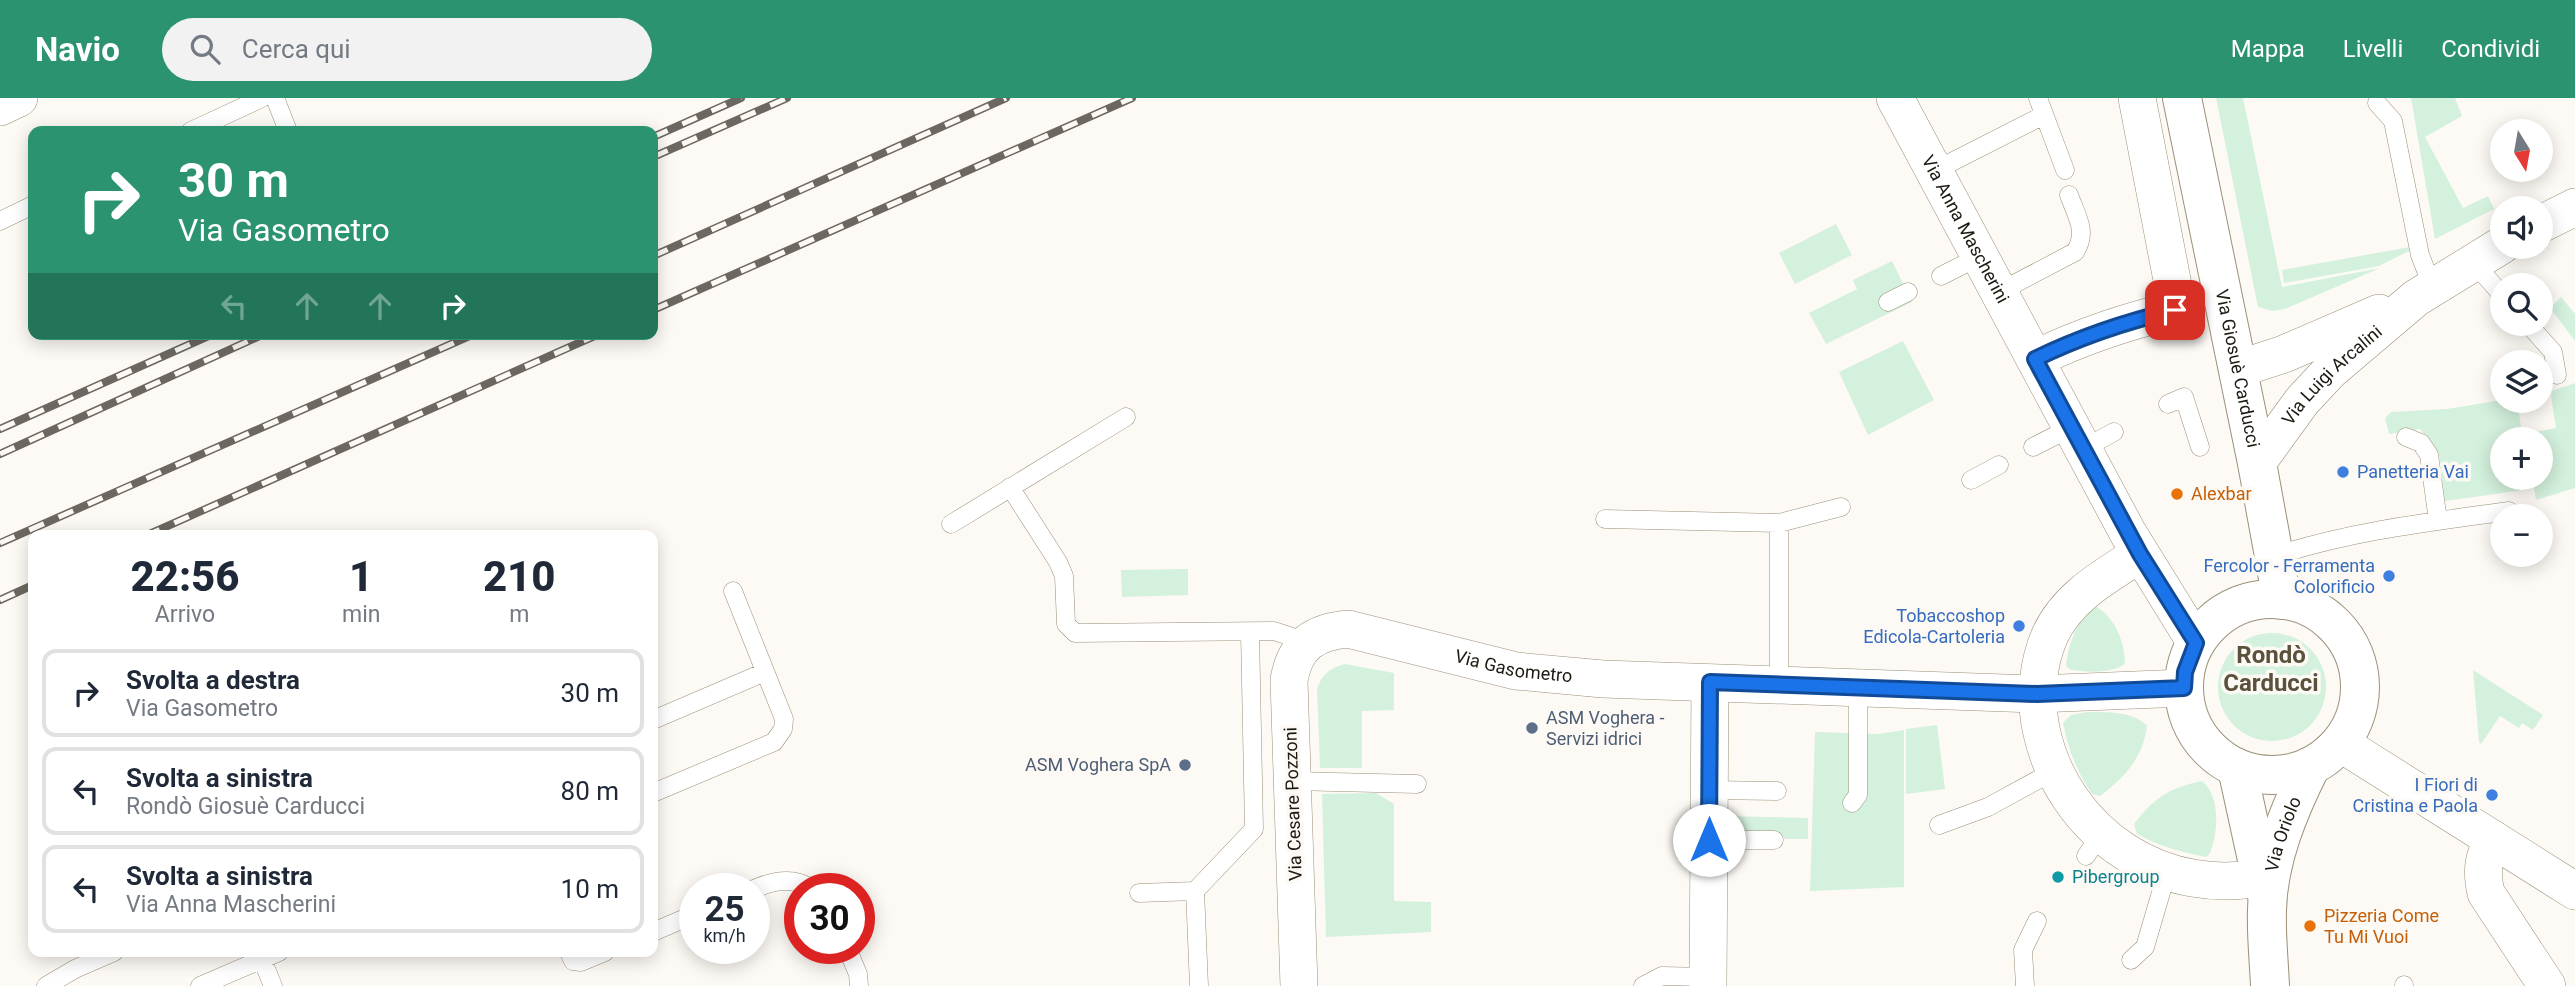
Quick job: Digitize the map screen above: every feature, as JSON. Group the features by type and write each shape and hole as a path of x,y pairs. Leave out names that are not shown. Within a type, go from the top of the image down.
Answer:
{"street":[{"name":"Via Anna Mascherini","path":"1895,98 2035,359 2090,436 2140,554 2196,643"},
{"path":"2035,359 2073,340 2126,322 2175,310 2177,306 2137,98"},
{"name":"Via Giosuè Carducci","path":"2182,98 2258,463 2282,600"},
{"path":"2553,218 2575,207"},
{"name":"Via Luigi Arcalini","path":"2238,369 2284,354 2424,292 2488,254"},
{"name":"Via Luigi Arcalini","path":"2258,463 2294,412 2329,371 2424,292"},
{"path":"2140,554 2088,587 2064,612 2050,635 2040,664 2037,694 2042,733 2054,771 2082,816 2094,845 2121,850 2168,872 2266,886"},
{"path":"2257,600 2282,600 2308,606 2331,621 2348,642 2358,667 2360,694 2353,720 2325,754 2286,773 2261,774 2237,768 2220,758 2205,743 2194,727 2187,708 2185,672 2196,643 2211,623 2232,608 2257,600"},
{"name":"Via Gasometro","path":"1314,638 1348,629 1516,671 1603,679 2037,694 2184,688"},
{"name":"Via Cesare Pozzoni","path":"1299,986 1289,680 1296,657 1314,638"},
{"path":"1708,981 1710,682"},
{"path":"2325,754 2493,839 2575,891"},
{"name":"Via Oriolo","path":"2266,886 2294,800 2325,754"},
{"name":"Via Oriolo","path":"2237,768 2266,886 2270,986"},
{"path":"2493,839 2483,858 2486,893 2547,986"}],"lane":[{"path":"202,126 262,98"},
{"path":"275,98 286,126"},
{"path":"2377,103 2393,121 2420,255 2424,292"},
{"path":"1934,171 2041,107 2065,170"},
{"path":"1999,292 2075,252 2082,241 2083,233 2069,195"},
{"path":"0,221 28,207"},
{"path":"2488,254 2494,273"},
{"path":"1941,276 1980,256"},
{"path":"1888,302 1908,292"},
{"path":"2539,336 2553,352 2557,375"},
{"path":"2168,404 2184,397 2200,447"},
{"path":"951,524 1126,417"},
{"path":"2033,447 2090,436"},
{"path":"2406,437 2421,443 2429,455 2438,521"},
{"path":"1971,480 1999,465"},
{"path":"1010,487 1058,562 1064,576 1066,624 1075,633 1274,631 1314,638"},
{"path":"1605,519 1779,523 1841,507"},
{"path":"2275,556 2317,542 2368,531 2490,514"},
{"path":"1779,523 1779,685"},
{"path":"658,791 774,742 783,729 784,719 733,590"},
{"path":"1139,892 1195,891 1254,829 1250,632"},
{"path":"658,718 765,672"},
{"path":"1852,803 1858,795 1858,687"},
{"path":"1939,825 1989,807 2054,771"},
{"path":"1292,781 1417,784"},
{"path":"1709,790 1777,791"},
{"path":"1709,840 1774,840"},
{"path":"2131,960 2145,947 2168,872"},
{"path":"1195,891 1198,985"},
{"path":"658,930 679,921"},
{"path":"2025,986 2023,950 2036,921"},
{"path":"46,986 103,957"},
{"path":"200,986 267,957"},
{"path":"571,957 573,961 581,962 593,957"},
{"path":"262,959 273,986"},
{"path":"854,964 859,986"},
{"path":"1643,986 1662,976 1708,981"}],"green space":[{"path":"2216,98 2243,98 2282,287 2380,268 2285,309 2273,311 2258,307"},
{"path":"2411,98 2455,98 2462,116 2425,137 2463,208 2488,196 2490,200 2490,211 2435,239"},
{"path":"1836,224 1852,255 1795,284 1779,253"},
{"path":"2410,247 2411,250 2379,266 2284,283 2282,270"},
{"path":"1892,261 1912,302 1826,344 1809,313 1857,289 1853,280"},
{"path":"2561,297 2575,314 2575,341 2553,312 2553,305"},
{"path":"1903,341 1934,400 1868,435 1839,372"},
{"path":"2575,383 2575,488 2536,500 2534,490 2553,490 2553,429 2556,428 2553,391"},
{"path":"2490,402 2490,413 2519,413 2521,427 2490,427 2490,490 2524,490 2445,501 2439,454 2420,429 2389,434 2385,418 2391,412 2447,409"},
{"path":"1188,569 1188,595 1122,597 1121,570"},
{"path":"2095,606 2108,617 2118,631 2125,664 2106,671 2071,670 2066,666 2071,641 2078,625"},
{"path":"2272,633 2293,637 2310,649 2322,666 2326,687 2322,708 2310,725 2293,737 2272,741 2251,737 2234,725 2222,708 2218,687 2222,666 2234,649 2251,637"},
{"path":"1345,664 1394,673 1394,710 1362,711 1362,768 1320,768 1317,689 1327,672"},
{"path":"2473,670 2543,715 2533,730 2522,723 2519,728 2500,716 2481,744 2479,742"},
{"path":"2087,712 2127,715 2135,717 2147,726 2141,748 2131,766 2100,796 2092,794 2082,777 2070,751 2063,723 2071,715"},
{"path":"1937,725 1945,789 1906,794 1906,729"},
{"path":"1904,730 1904,887 1810,891 1815,732 1878,734"},
{"path":"2202,781 2212,796 2216,815 2213,845 2206,857 2170,848 2137,834 2134,824 2156,800 2180,787"},
{"path":"1376,793 1394,804 1394,901 1431,902 1431,932 1326,937 1322,794"},
{"path":"1725,816 1808,818 1808,839 1724,838"}],"railway":[{"path":"658,135 741,98"},
{"path":"658,155 787,98"},
{"path":"658,254 1006,98"},
{"path":"658,308 1132,98"},
{"path":"0,429 200,340"},
{"path":"0,454 251,340"},
{"path":"29,530 460,340"},
{"path":"158,530 586,340"},
{"path":"0,543 28,531"},
{"path":"0,600 28,587"}],"place":[{"name":"Panetteria Vai","path":"2343,472"},
{"name":"Alexbar","path":"2177,494"},
{"name":"Fercolor - Ferramenta Colorificio","path":"2389,576"},
{"name":"Tobaccoshop Edicola-Cartoleria","path":"2019,626"},
{"name":"ASM Voghera - Servizi idrici","path":"1532,728"},
{"name":"ASM Voghera SpA","path":"1185,765"},
{"name":"I Fiori di Cristina e Paola","path":"2492,795"},
{"name":"Pibergroup","path":"2058,877"},
{"name":"Pizzeria Come Tu Mi Vuoi","path":"2310,926"}],"district":[{"name":"Rondò Carducci","path":"2271,669"}],"route":[{"path":"1709,840 1710,682 2012,694 2184,688 2185,672 2196,643 2140,554 2035,359 2073,340 2126,322 2175,310"}]}
